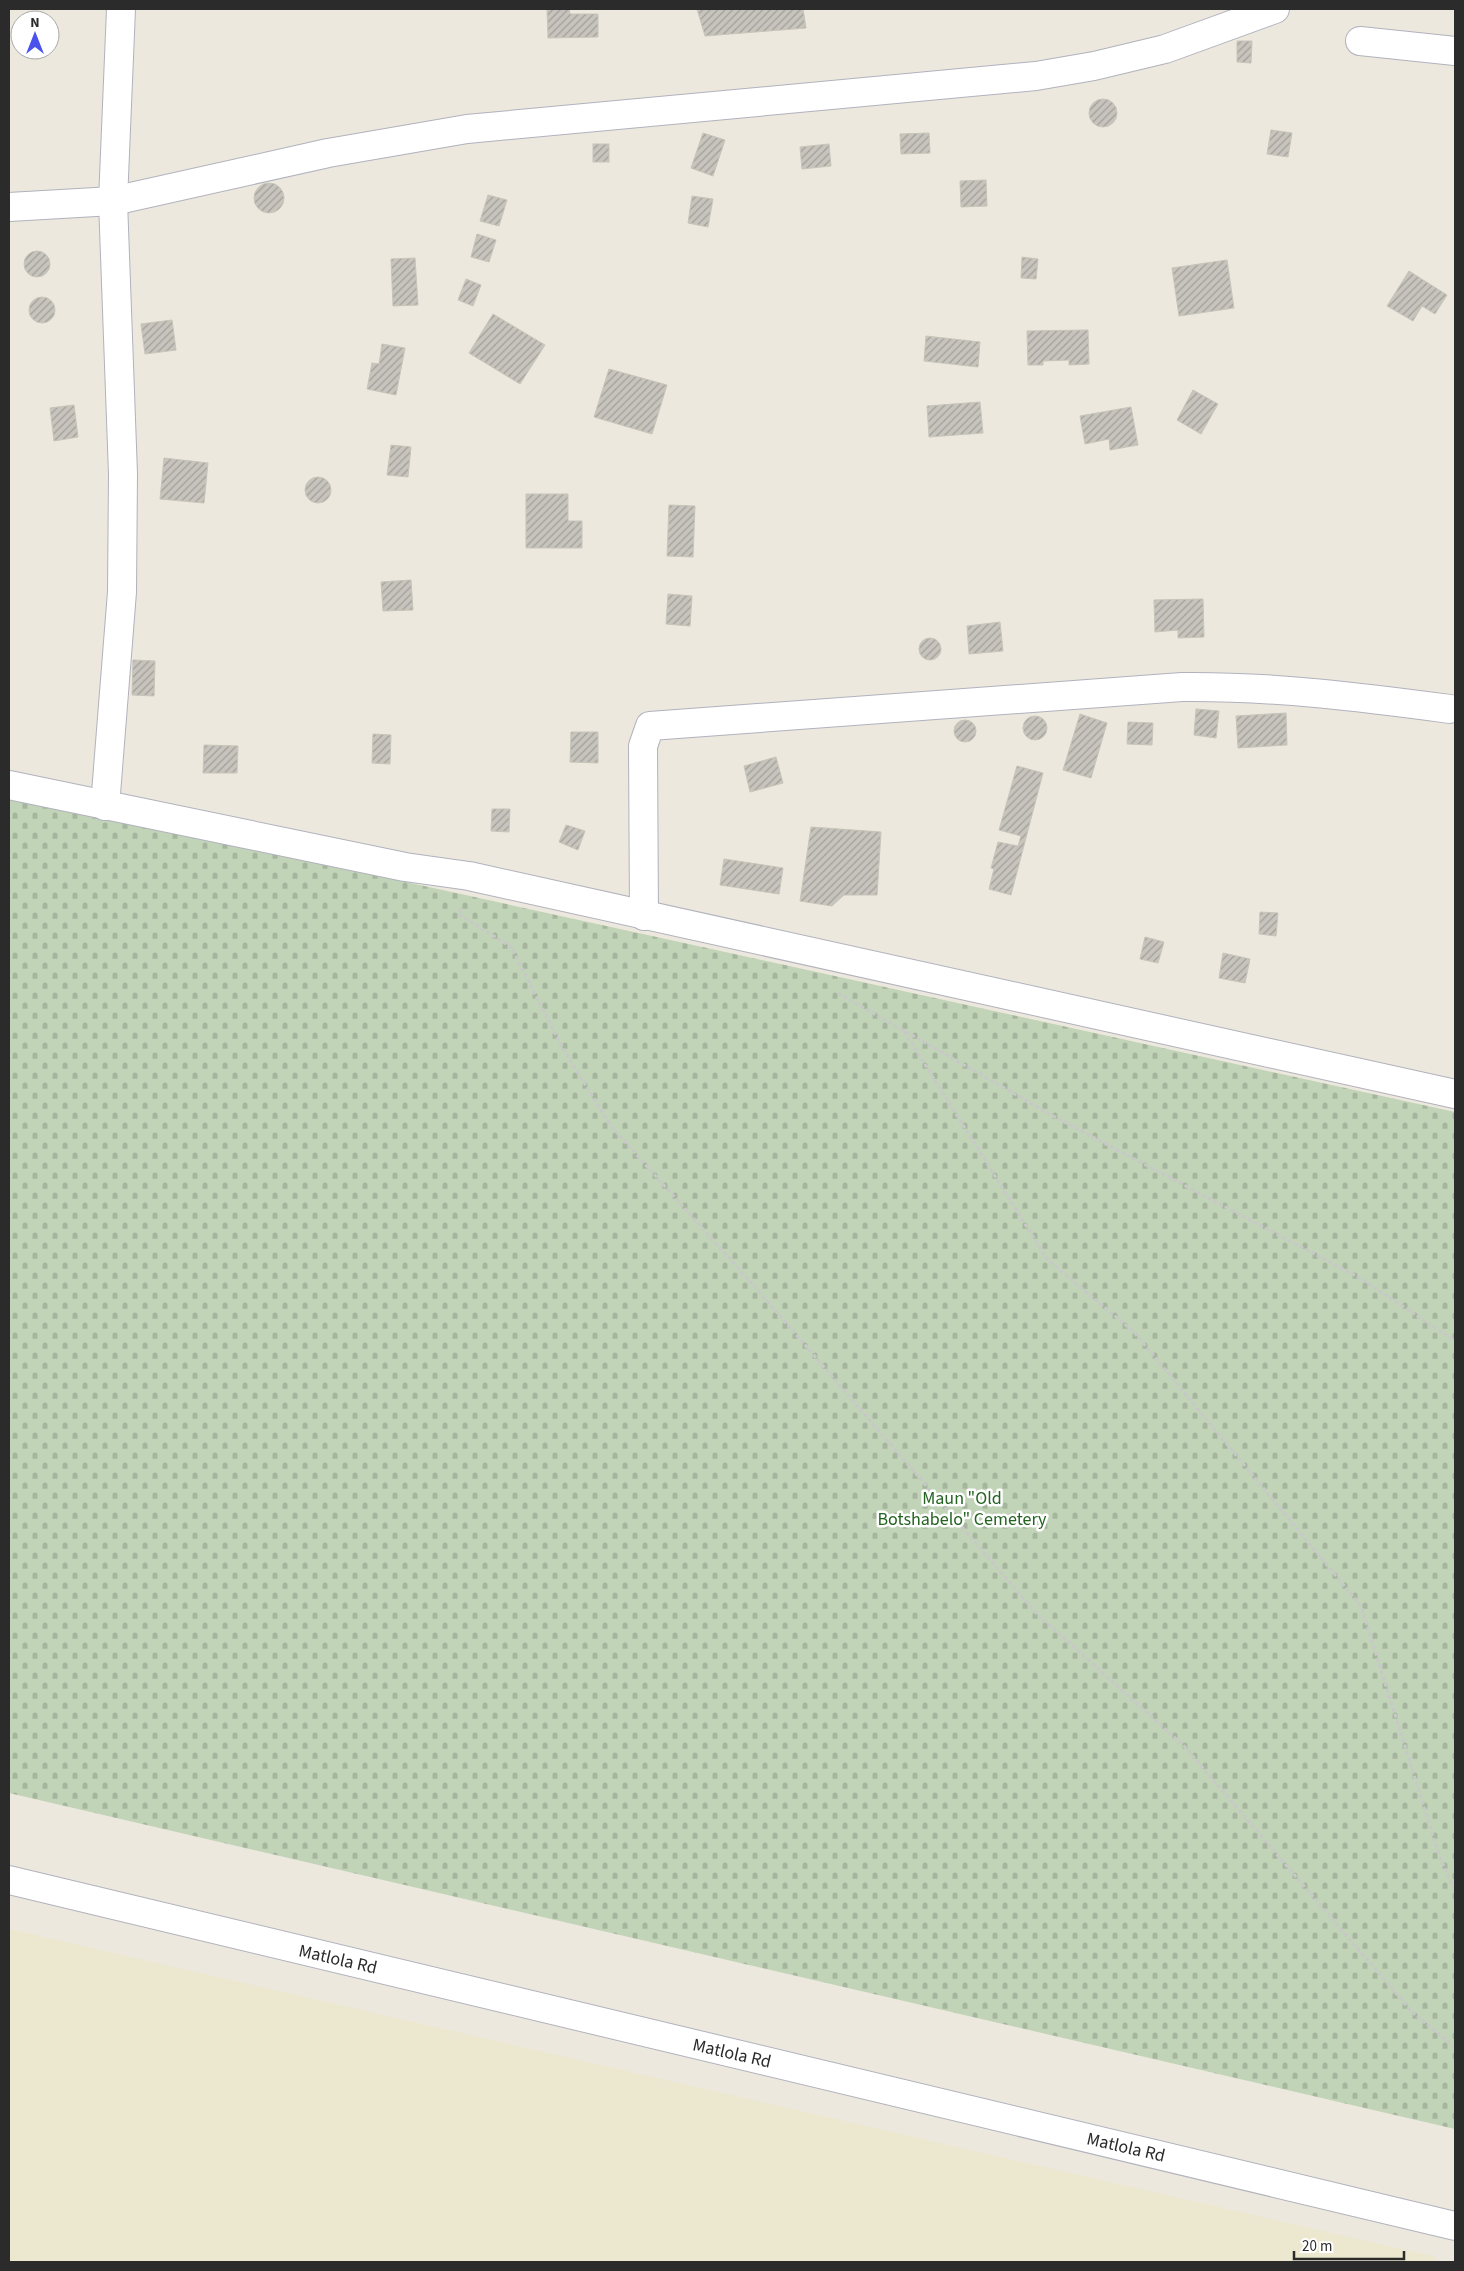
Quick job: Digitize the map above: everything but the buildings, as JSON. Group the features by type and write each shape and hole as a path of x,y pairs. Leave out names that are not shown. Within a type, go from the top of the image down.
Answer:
{"street":[{"path":"105,806 122,592 124,474 113,201 121,9"},
{"path":"9,207 113,201 328,153 467,129 1036,76 1094,66 1164,49 1275,9"},
{"path":"1360,41 1455,51"},
{"path":"644,916 643,746 650,726 1215,686 1312,692 1450,708"},
{"path":"9,785 404,867 469,876 1455,1094"},
{"name":"Matlola Rd","path":"9,1880 1455,2226"}],"path":[{"path":"469,876 459,914 511,947 562,1047 610,1125 761,1294 1036,1613 1184,1746 1412,2012 1455,2047"},
{"path":"835,991 1055,1117 1360,1278 1455,1341"},
{"path":"904,1031 1047,1259 1134,1332 1361,1606 1440,1858 1455,1890"}],"shaded area":[{"path":"9,1929 1436,2257 1436,2262 9,2262"}],"green space":[{"name":"Maun \"Old Botshabelo\" Cemetery","path":"9,795 1455,1112 1455,2129 9,1793"}]}
